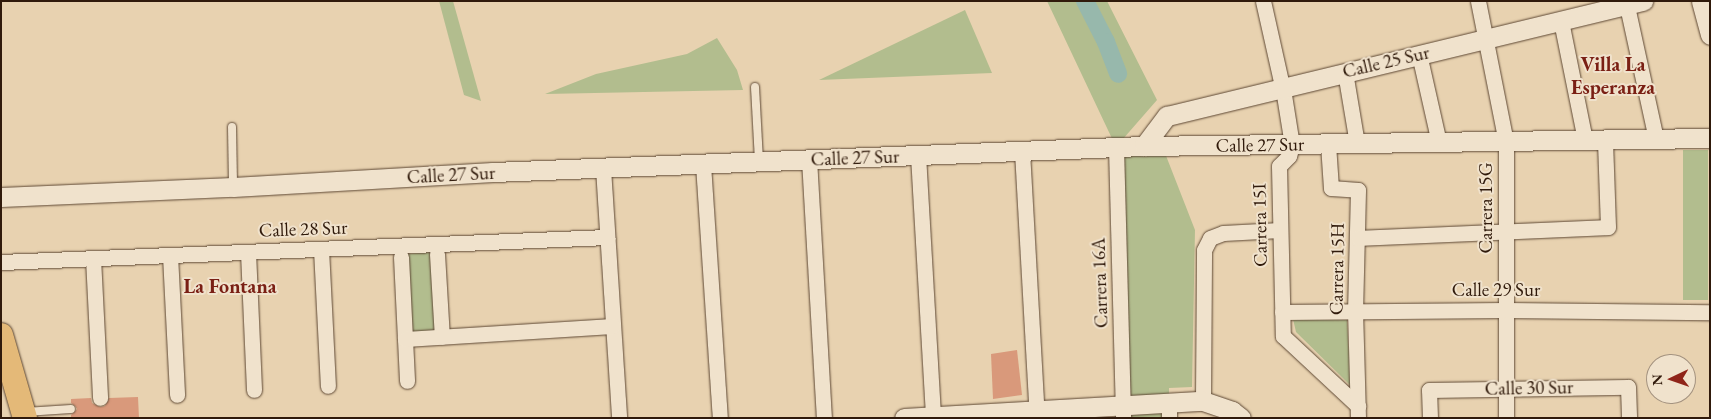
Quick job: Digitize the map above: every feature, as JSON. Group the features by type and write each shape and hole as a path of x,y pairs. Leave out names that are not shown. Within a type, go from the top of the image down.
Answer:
{"main road":[{"path":"1,335 24,415"}],"street":[{"path":"1263,1 1282,87 1292,145"},
{"name":"Carrera 15G","path":"1478,1 1487,38 1506,142 1506,418"},
{"path":"1701,1 1710,35"},
{"path":"1635,4 1656,139"},
{"name":"Calle 25 Sur","path":"1144,146 1167,116 1419,54 1635,4"},
{"path":"1561,21 1585,140"},
{"path":"1419,54 1439,142"},
{"path":"1345,72 1357,144"},
{"name":"Calle 27 Sur","path":"1,197 603,168 1144,146 1710,138"},
{"path":"1358,238 1608,227 1605,140"},
{"name":"Carrera 15H","path":"1328,144 1331,188 1358,190 1355,310 1358,412"},
{"name":"Carrera 15I","path":"1292,145 1289,156 1279,166 1283,336 1358,412"},
{"name":"Carrera 16A","path":"1116,147 1123,411"},
{"path":"1022,151 1037,414"},
{"path":"918,155 933,416"},
{"path":"809,160 824,418"},
{"path":"703,164 720,418"},
{"path":"603,168 619,418"},
{"path":"1203,400 1204,250 1210,238 1223,232 1280,230"},
{"name":"Calle 28 Sur","path":"1,262 607,237"},
{"path":"321,248 328,386"},
{"path":"248,252 254,390"},
{"path":"437,254 442,337"},
{"path":"170,255 176,394"},
{"path":"401,257 407,381"},
{"path":"93,258 100,398"},
{"name":"Calle 29 Sur","path":"1282,312 1355,310 1710,312"},
{"path":"405,339 613,326"},
{"name":"Calle 30 Sur","path":"1430,418 1429,390 1628,387 1629,418"},
{"path":"904,418 1169,410 1203,400 1232,411 1241,418"}],"lane":[{"path":"755,87 759,162"},
{"path":"232,126 233,187"},
{"path":"24,415 71,408"}],"green space":[{"path":"439,1 453,1 481,101 464,95"},
{"path":"1047,1 1107,1 1157,100 1116,147"},
{"path":"965,10 992,73 819,80"},
{"path":"717,38 737,70 743,90 545,94 596,74 687,54"},
{"path":"1116,147 1163,148 1195,230 1192,387 1169,388 1169,418 1123,418"},
{"path":"1683,150 1708,150 1708,300 1683,300"},
{"path":"433,252 439,331 411,333 405,254"},
{"path":"1293,319 1347,320 1351,386 1296,332"}],"building":[{"path":"1017,350 1022,395 993,399 991,354"},
{"path":"138,397 139,418 71,418 71,415 77,409 71,403 71,399 91,398 92,403 100,407 105,406 109,398"}],"waterway":[{"path":"1085,1 1106,42 1118,74"}],"district":[{"name":"Villa La Esperanza","path":"1613,76"},
{"name":"La Fontana","path":"230,286"}]}
